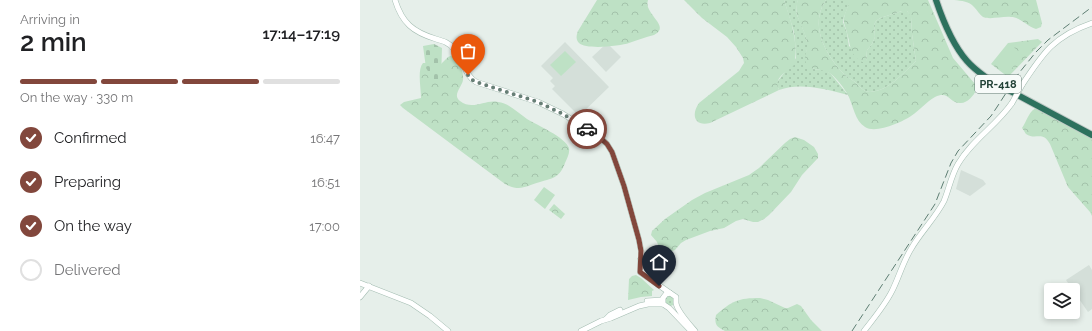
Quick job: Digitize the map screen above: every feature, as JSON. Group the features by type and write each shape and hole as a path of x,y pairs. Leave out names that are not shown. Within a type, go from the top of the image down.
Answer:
{"highway":[{"name":"PR-418","path":"936,0 955,44 966,60 977,71 988,79 1092,135"}],"main road":[{"path":"395,0 397,7 409,26 424,35 449,44 455,49 471,79 476,82 538,102 563,114 598,136 607,144 612,152 624,186 639,240 646,276"},
{"path":"864,331 881,309 892,291 911,250 944,201 957,165 973,144 1006,111 1041,57 1050,46 1073,30 1092,23"},
{"path":"641,251 640,272 676,297 676,303 684,317 695,331"},
{"path":"360,283 412,303 448,331"},
{"path":"360,297 369,286"},
{"path":"659,286 663,300 691,331"},
{"path":"581,331 639,306 663,300 670,293"},
{"path":"669,308 673,307 676,303"},
{"path":"860,331 874,313 881,309"}],"shaded area":[{"path":"565,42 609,87 579,116 552,89 555,86 550,81 553,78 541,66"},
{"path":"607,43 621,57 606,72 592,57"},
{"path":"961,170 983,180 986,184 970,196 956,189"},
{"path":"1089,265 1092,270 1092,309 1088,312 1080,300 1080,283 1068,283 1066,280"}],"green space":[{"path":"597,0 648,0 649,10 659,24 659,31 654,35 619,45 596,47 579,43 577,41 577,33"},
{"path":"684,0 784,0 794,32 796,49 794,65 779,78 779,90 710,123 705,124 697,121 695,111 699,103 739,71 744,63 743,58 736,47 727,37 702,18"},
{"path":"784,0 798,0 796,9 797,15 805,34 808,46 806,53 813,69 825,70 831,74 848,95 804,86 779,90 777,82 796,58 794,32"},
{"path":"798,0 826,0 821,9 819,19 819,29 825,48 830,57 843,73 864,90 870,92 877,91 889,85 901,76 916,61 911,17 907,11 902,11 880,18 876,21 874,25 875,37 867,50 866,62 862,62 853,53 844,24 844,18 849,0 928,0 953,58 975,84 975,92 970,99 962,103 940,95 932,99 911,116 895,124 876,129 865,127 859,121 848,95 836,78 828,72 808,67 805,58 807,45 805,33 796,12"},
{"path":"826,0 849,0 843,22 847,33 849,46 866,61 867,50 875,37 874,25 876,21 880,18 902,11 907,11 911,16 916,61 889,85 877,91 868,92 864,90 843,73 830,57 825,48 819,29 819,19 821,9"},
{"path":"954,0 1036,0 1042,23 1041,27 1036,29 1014,17 983,17 970,4"},
{"path":"1038,39 1042,42 1008,77 991,64 1008,43"},
{"path":"434,44 442,48 441,79 433,79 426,68 423,46"},
{"path":"1011,45 1023,55 1007,74 995,64"},
{"path":"565,51 576,62 561,76 550,65"},
{"path":"453,55 459,63 463,73 463,80 457,94 458,99 465,104 470,105 488,102 506,104 527,119 557,136 569,148 569,154 559,174 523,188 515,188 505,184 400,105 404,102 421,98 420,70 423,63 439,66 448,57"},
{"path":"1038,107 1092,136 1092,216 1068,187 1047,140 1042,137 1030,136 1026,134 1022,128 1030,113"},
{"path":"795,137 804,140 814,147 818,154 818,158 802,175 791,192 769,215 758,222 743,219 736,221 724,228 710,231 686,240 675,250 669,252 660,250 657,242 651,235 652,231 665,219 692,200 705,193 749,175 759,168 785,143"},
{"path":"544,187 555,195 545,209 534,200"},
{"path":"554,204 565,214 561,219 549,210"},
{"path":"636,275 654,290 652,291 652,296 628,300 629,279"},
{"path":"670,296 675,301 670,306 665,301"},
{"path":"760,298 785,308 797,304 801,306 811,320 822,331 725,331 717,325 715,321 716,315 731,303 746,299"}],"railway":[{"path":"852,331 935,204 951,163 958,151 991,116 1019,73 1036,52 1048,40 1092,7"}],"way so far":[{"path":"468,75 476,82 538,102 563,114 587,129"}],"route":[{"path":"587,129 607,144 612,152 624,186 639,240 641,251 640,272 659,286"}]}
